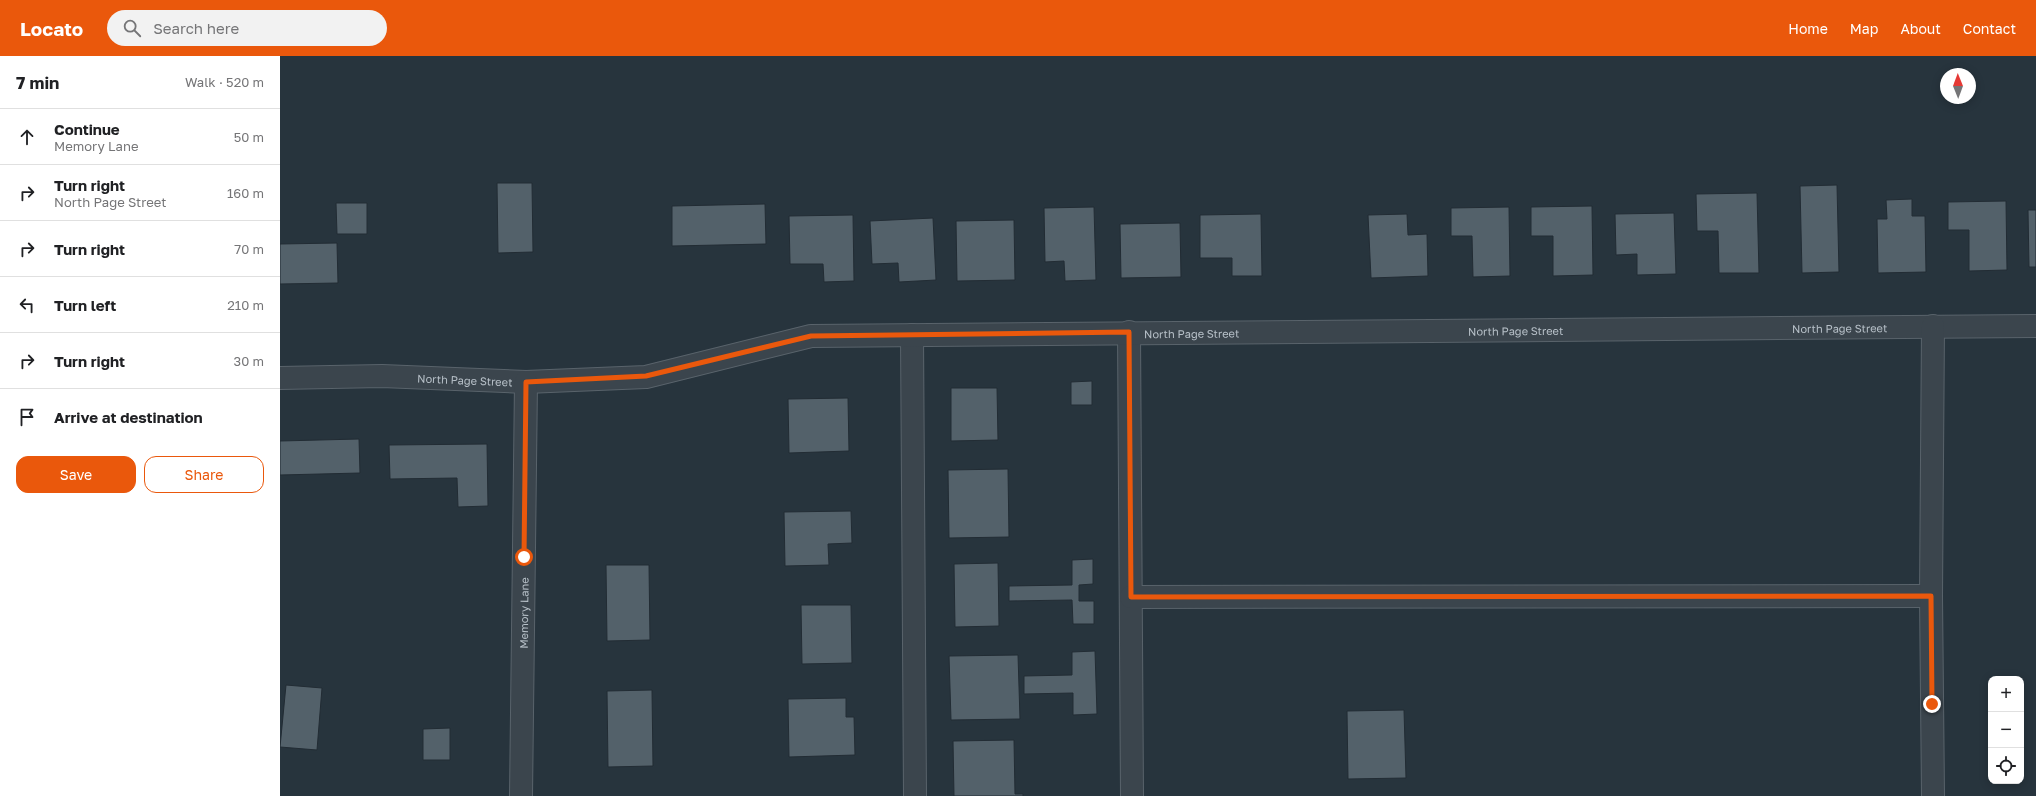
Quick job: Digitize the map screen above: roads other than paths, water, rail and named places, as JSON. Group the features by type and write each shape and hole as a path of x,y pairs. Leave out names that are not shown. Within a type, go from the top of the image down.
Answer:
{"street":[{"path":"1933,326 1931,596 1933,796"},
{"name":"North Page Street","path":"280,378 382,376 526,382 646,376 811,336 1129,332 2036,326"},
{"path":"1129,332 1132,796"},
{"path":"912,335 915,796"},
{"name":"Memory Lane","path":"521,796 526,382"},
{"path":"1131,597 1931,596"}]}
